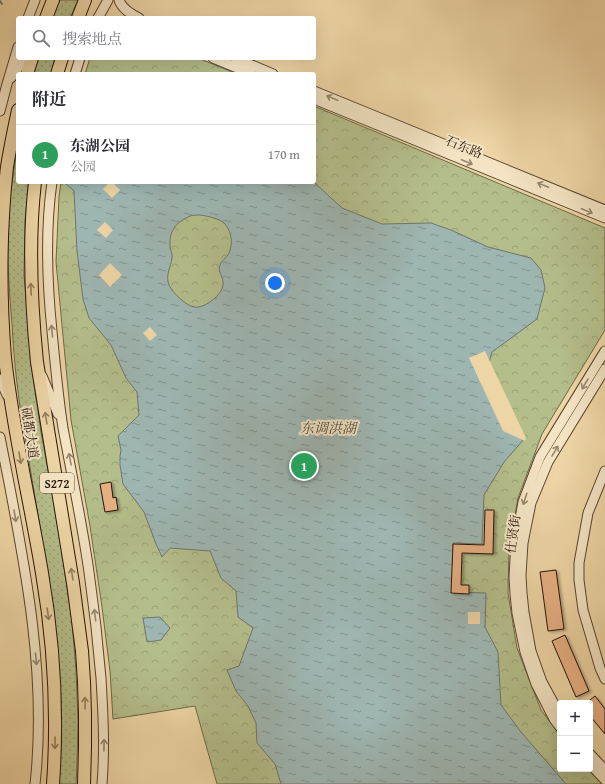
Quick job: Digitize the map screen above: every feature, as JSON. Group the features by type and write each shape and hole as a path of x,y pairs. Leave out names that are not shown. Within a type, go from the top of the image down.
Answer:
{"main road":[{"path":"47,16 53,0"},
{"path":"79,16 85,0"},
{"path":"28,72 31,60"},
{"path":"58,72 61,60"},
{"name":"砚都大道","path":"16,120 7,166 4,192 1,231 0,294 5,358 11,406 42,573 52,649 56,720 53,784"},
{"name":"砚都大道","path":"35,184 30,261 32,303 37,362 73,583 80,637 84,682 84,784"}],"street":[{"path":"29,16 35,0"},
{"path":"99,16 108,0"},
{"path":"119,0 121,5 136,16"},
{"path":"0,111 16,54"},
{"path":"7,84 24,60"},
{"path":"76,72 79,60"},
{"path":"218,60 247,72"},
{"path":"240,60 268,72"},
{"name":"石东路","path":"316,92 605,210"},
{"name":"石东路","path":"316,100 605,218"},
{"path":"52,184 48,232 48,276 56,372 63,426 89,571 99,650 104,743 102,784"},
{"path":"557,723 536,684 525,652 517,613 515,594 514,577 516,541 523,502 540,457 605,351"},
{"path":"37,362 63,426"},
{"name":"仕贤街","path":"557,710 542,682 532,651 524,612 521,575 523,543 531,504 548,462 605,369"},
{"path":"0,380 11,406"},
{"path":"0,437 22,552 36,655 39,716 35,784"},
{"path":"605,471 588,513 579,563 579,580 583,610 600,668 605,679"},
{"path":"593,757 605,770"},
{"path":"593,767 605,780"}],"green space":[{"path":"60,0 78,0 71,16 53,16"},
{"path":"38,60 54,60 52,72 34,72"},
{"path":"89,60 203,60 232,72 86,72"},
{"name":"东调洪湖","path":"316,107 605,228 605,330 542,434 518,498 509,547 508,593 517,648 541,710 557,731 557,772 593,772 605,784 217,784 195,706 113,719 110,671 102,607 90,526 71,420 56,262 61,184 316,184"},
{"path":"16,157 16,184 29,184 25,220 24,275 31,363 41,432 57,519 72,622 78,721 76,784 59,784 61,696 58,653 47,566 18,395 15,366 8,261 9,204"}],"water":[{"name":"东调洪湖","path":"66,184 316,184 342,208 382,224 431,223 451,230 488,247 531,258 541,270 545,288 537,319 492,352 489,363 525,438 504,462 484,495 482,544 453,543 452,592 486,593 485,627 498,652 501,705 521,732 566,784 281,784 275,764 257,743 256,723 248,706 236,691 227,670 239,666 253,628 238,617 236,591 221,578 210,551 170,548 162,557 144,512 123,484 120,465 121,450 118,436 139,415 137,392 126,378 111,345 89,318 83,299 77,251 74,191","holes":["197,215 215,218 226,225 231,235 231,246 229,252 219,268 223,280 223,287 216,297 209,302 201,306 194,307 187,304 173,292 169,285 168,274 172,256 170,248 171,236 176,225 183,219"]},
{"path":"160,617 170,628 161,640 147,642 143,618"}],"pier":[{"path":"108,184 114,184 120,190 112,198 103,189"},
{"path":"105,222 113,230 106,238 97,230"},
{"path":"110,263 122,275 110,287 99,275"},
{"path":"150,327 157,335 150,341 143,333"},
{"path":"485,351 526,438 525,441 503,431 469,358"},
{"path":"468,612 480,612 480,624 468,624"}],"building":[{"path":"111,482 113,498 116,497 118,510 105,512 100,484"},
{"path":"485,510 494,510 493,554 462,553 461,585 469,585 469,594 451,593 453,544 484,545"},
{"path":"556,570 564,629 548,631 540,572"},
{"path":"565,635 589,691 576,697 552,641"},
{"path":"595,696 605,709 605,734 593,720 593,700 590,700"}],"place":[{"name":"东湖公园","path":"304,466"}]}
